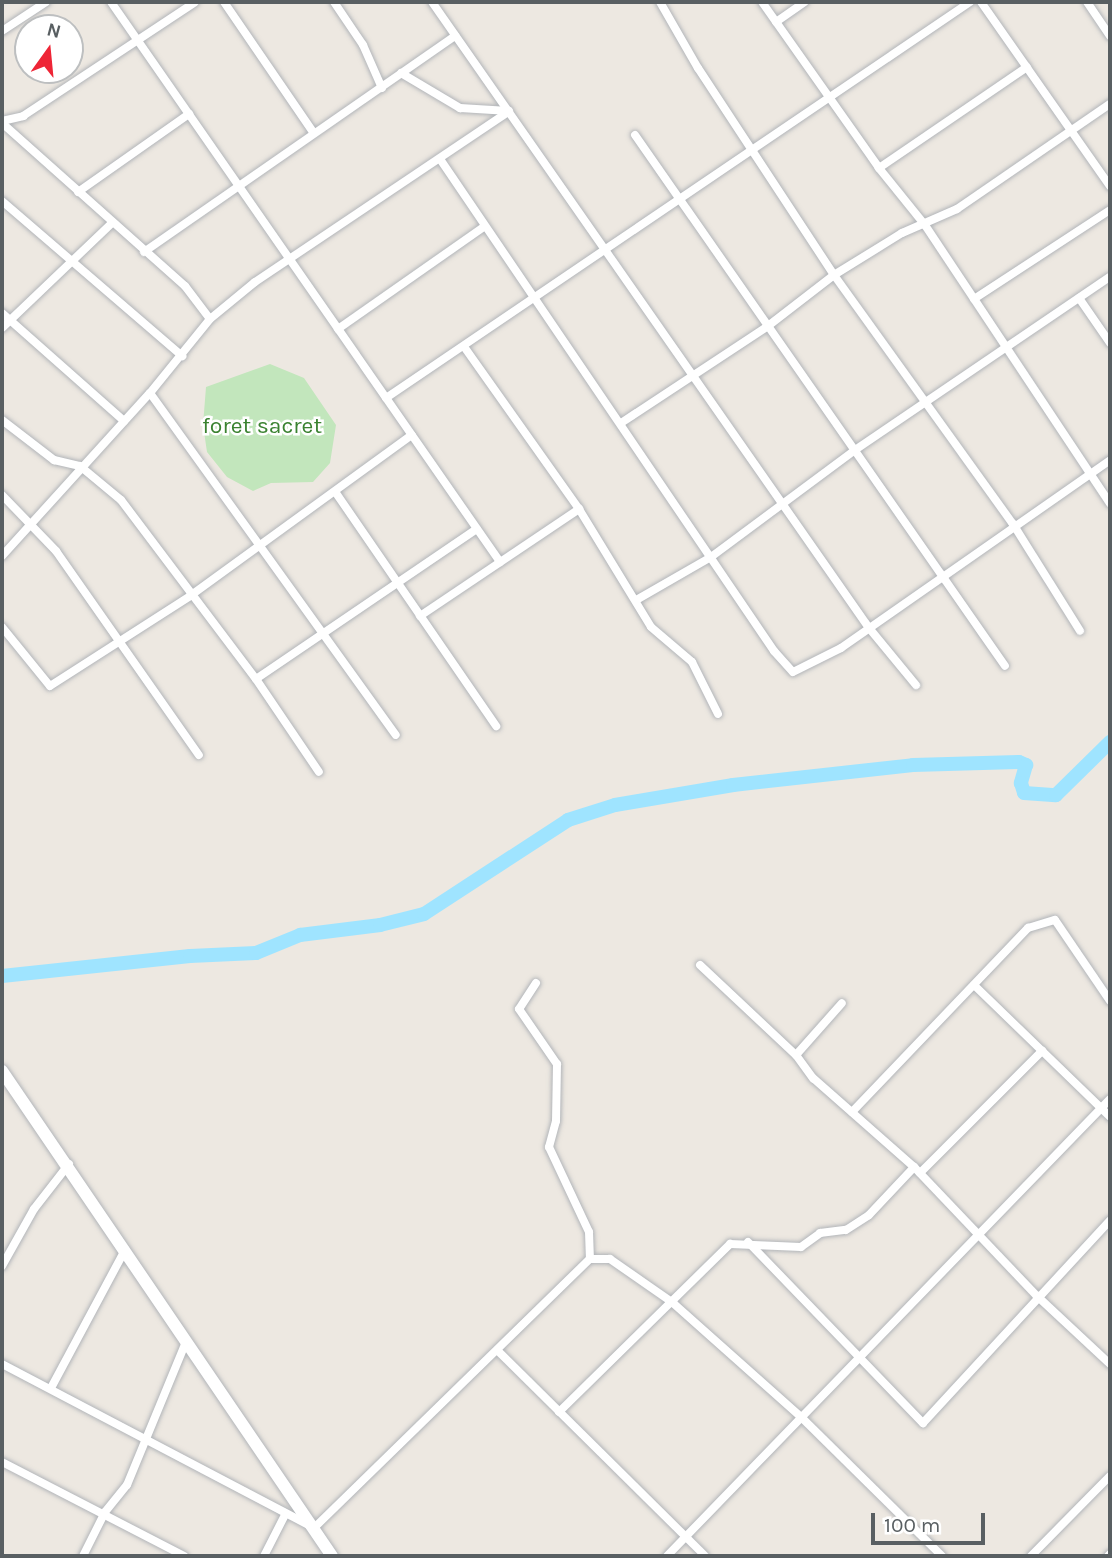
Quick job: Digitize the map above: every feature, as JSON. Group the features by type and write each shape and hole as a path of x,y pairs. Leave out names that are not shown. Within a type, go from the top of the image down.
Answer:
{"main road":[{"path":"2,1071 69,1164 332,1556"}],"street":[{"path":"2,31 46,2"},
{"path":"111,2 500,562"},
{"path":"2,122 23,116 195,2"},
{"path":"224,2 313,132"},
{"path":"334,2 363,45 382,88"},
{"path":"432,2 607,248 691,376 783,507 869,628 916,685"},
{"path":"660,2 834,275 1013,524 1080,631"},
{"path":"762,2 879,168 925,225 1004,348 1110,503"},
{"path":"776,22 805,2"},
{"path":"386,398 465,348 827,96 970,2"},
{"path":"981,2 1110,186"},
{"path":"1087,2 1110,36"},
{"path":"144,252 237,183 382,88 455,36"},
{"path":"879,168 1027,67"},
{"path":"401,73 460,108 509,111"},
{"path":"621,423 768,327 834,275 902,233 957,209 1074,132 1110,104"},
{"path":"2,556 80,466 150,393 210,319 290,260 509,111"},
{"path":"78,192 189,114"},
{"path":"2,122 185,286 210,319"},
{"path":"635,135 682,197 768,327 1005,666"},
{"path":"440,159 711,557 793,672 841,648 1013,524 1110,460"},
{"path":"2,201 182,356"},
{"path":"974,299 1110,210"},
{"path":"2,328 5,316 75,262 113,222"},
{"path":"338,329 485,226"},
{"path":"638,599 711,557 783,507 855,450 1110,277"},
{"path":"1079,298 1110,343"},
{"path":"5,316 124,421"},
{"path":"465,348 579,509 638,599 651,627 692,662 718,714"},
{"path":"150,393 396,735"},
{"path":"2,420 54,460 80,466 121,500 190,596 256,679 319,772"},
{"path":"2,626 50,686 116,640 190,596 336,493 412,435"},
{"path":"336,493 496,726"},
{"path":"2,495 31,522 200,755"},
{"path":"421,616 579,509"},
{"path":"256,679 325,636 477,529"},
{"path":"852,1112 1028,928 1055,920 1110,1001"},
{"path":"700,965 852,1112 917,1170 1037,1296 1110,1364"},
{"path":"536,983 519,1009 556,1064 556,1121 549,1147 589,1233 590,1259"},
{"path":"974,985 1110,1117"},
{"path":"796,1055 842,1003"},
{"path":"559,1412 673,1303 730,1244 748,1242 801,1247 820,1233 846,1230 869,1215 1042,1051"},
{"path":"667,1556 978,1232 1110,1099"},
{"path":"2,1266 34,1209 69,1164"},
{"path":"748,1242 923,1423 1037,1296 1110,1220"},
{"path":"51,1388 125,1250"},
{"path":"2,1364 51,1388 145,1442 314,1528 590,1259 610,1259 673,1303 802,1418 942,1556"},
{"path":"83,1556 105,1512 127,1485 186,1342"},
{"path":"498,1351 705,1556"},
{"path":"2,1462 105,1512 184,1556"},
{"path":"1031,1556 1110,1476"},
{"path":"264,1556 285,1515"}],"green space":[{"name":"foret sacret","path":"270,364 304,378 336,425 330,463 313,482 271,483 253,491 227,477 207,452 203,425 206,387"}],"waterway":[{"path":"2,976 190,956 256,953 300,935 380,925 424,914 568,820 615,805 733,785 913,765 1019,762 1026,765 1021,783 1024,793 1056,795 1110,742"}]}
